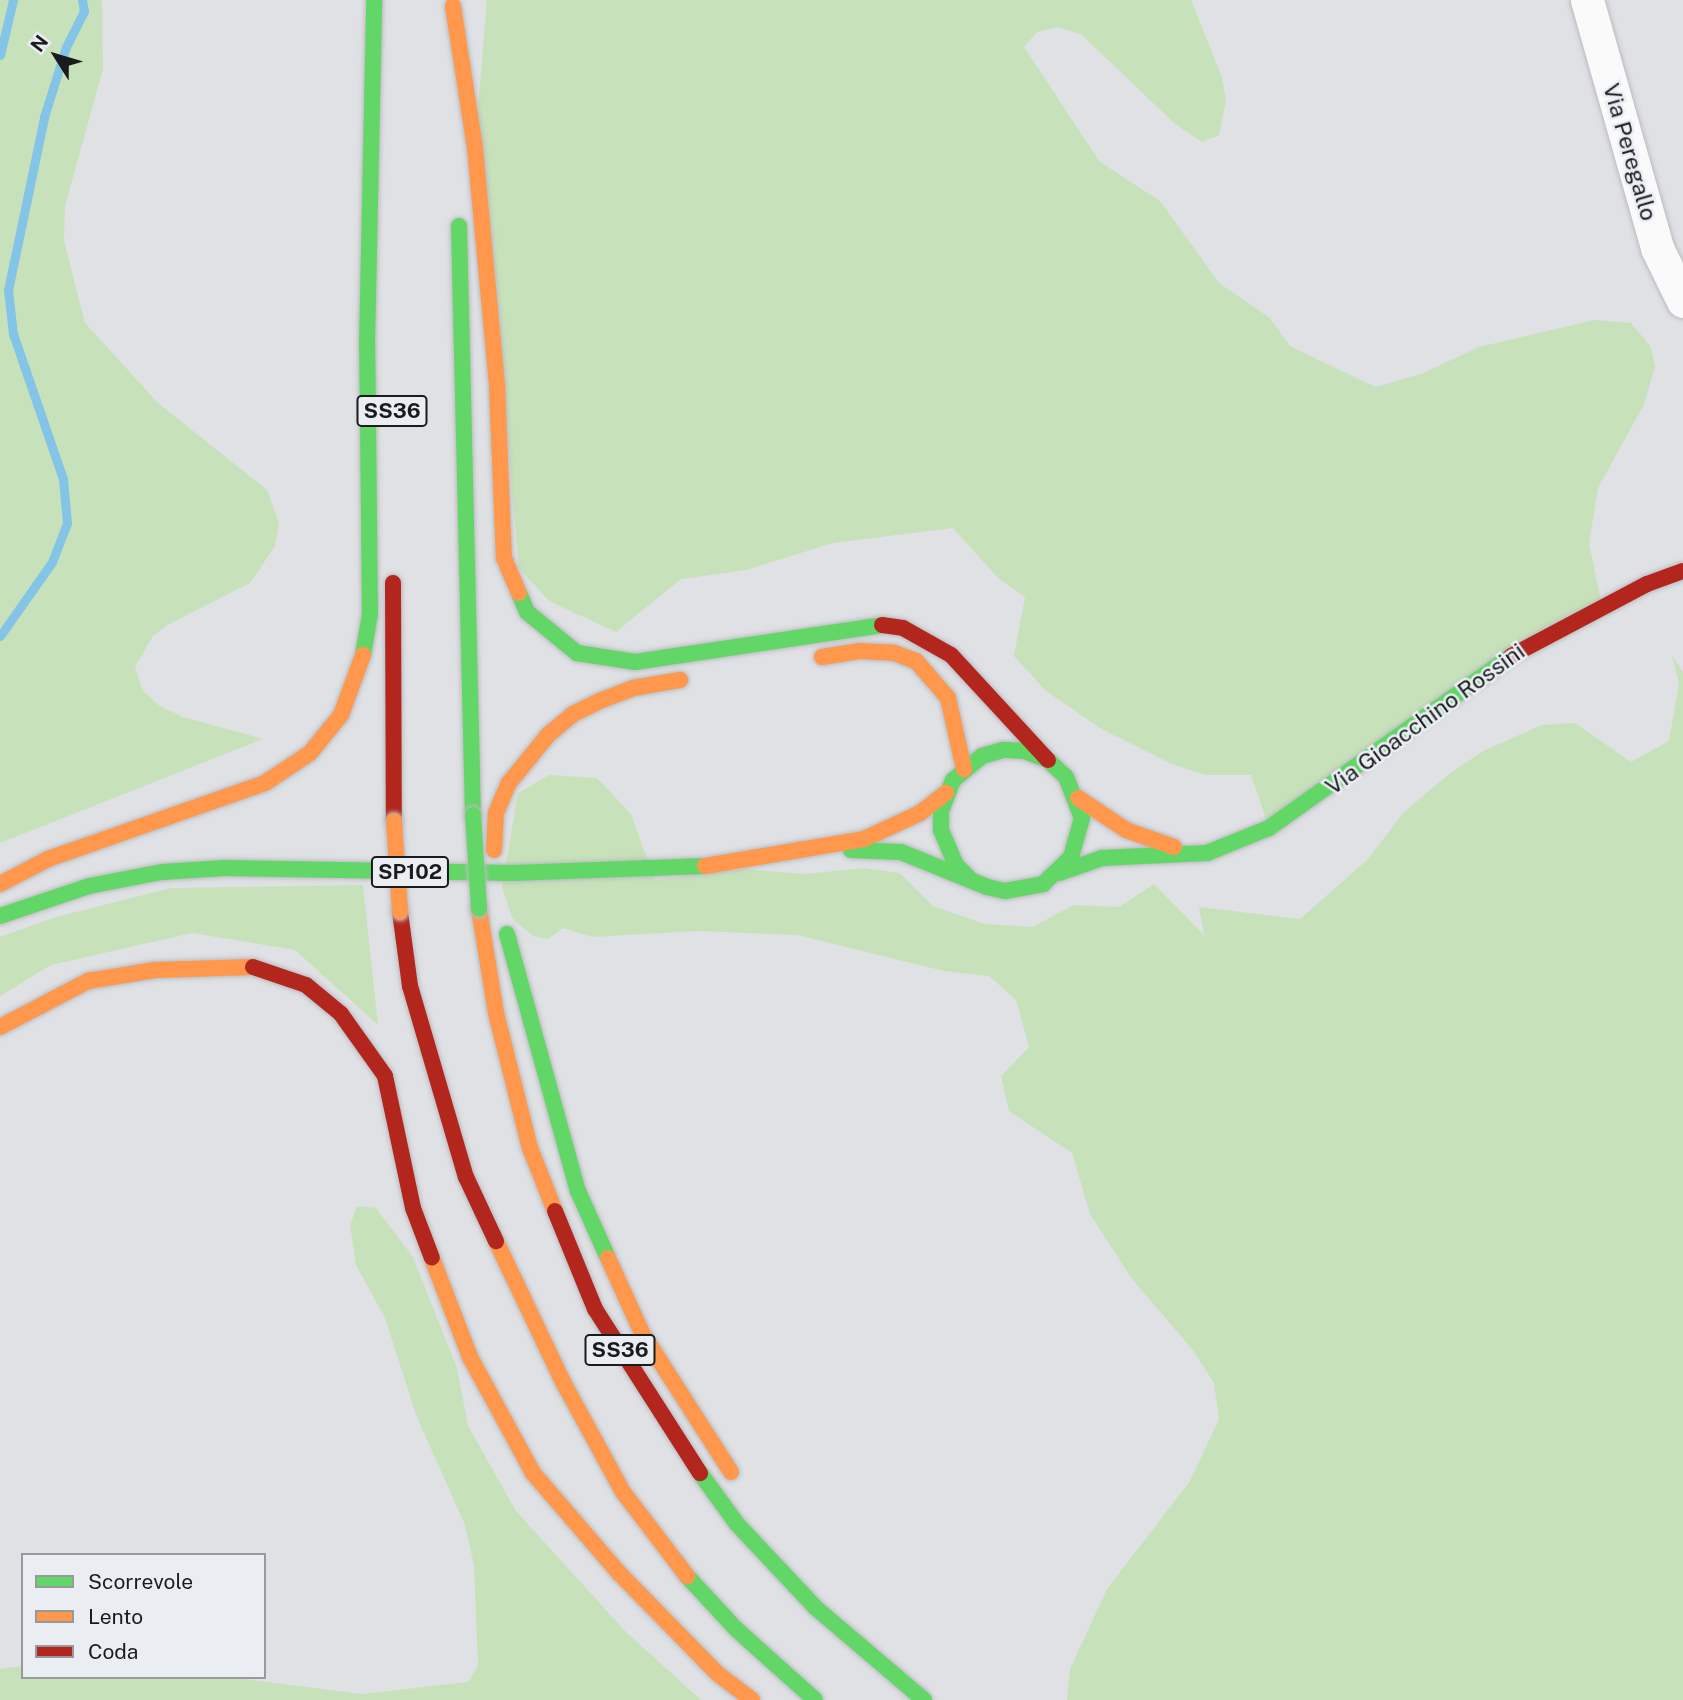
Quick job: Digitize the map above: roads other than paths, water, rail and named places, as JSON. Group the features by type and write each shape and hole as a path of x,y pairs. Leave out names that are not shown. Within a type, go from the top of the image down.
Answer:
{"main road":[{"path":"0,884 48,859 265,783 310,753 341,715 361,664 370,614 367,346 374,0"},
{"path":"389,0 390,97"},
{"path":"453,3 457,145"},
{"path":"453,3 475,148 497,386 504,558 527,612 578,653 635,663 879,624 903,628 951,655 1066,777 1078,798 1099,814 1155,843 1207,853"},
{"name":"SS36","path":"458,215 473,815 479,909 496,1013 530,1148 595,1309 672,1434 737,1524 816,1608 924,1700"},
{"name":"SS36","path":"393,571 394,821 400,912 410,986 466,1177 563,1382 623,1492 677,1565 736,1629 815,1700"},
{"name":"Via Gioacchino Rossini","path":"1059,873 1102,858 1207,853 1269,828 1335,786 1531,642 1647,584 1683,571"},
{"path":"806,660 859,651 894,653 916,662 948,698 964,769"},
{"path":"499,888 494,850 496,813 509,783 548,735 573,714 623,692 700,677"},
{"path":"1048,760 1025,751 1003,750 982,756 964,769 946,793 941,830 956,865 969,878 1005,891 1034,887 1059,873 1079,838 1078,798"},
{"name":"SP102","path":"825,850 896,826 946,793"},
{"name":"SP102","path":"0,916 89,886 162,872 225,868 512,873 696,867 825,850 901,852 969,878"},
{"path":"502,913 530,1031 578,1191 642,1333 738,1483"},
{"path":"0,1027 88,981 155,970 261,967 306,985 341,1014 385,1076 413,1208 470,1357 533,1473 619,1573 718,1674 752,1700"},
{"path":"830,1595 899,1681"}],"street":[{"name":"Via Peregallo","path":"1587,0 1657,248 1683,301"}],"waterway":[{"path":"0,55 13,0"},
{"path":"0,636 52,562 67,523 63,479 13,334 8,290 44,117 66,47 84,11 82,0"}]}
